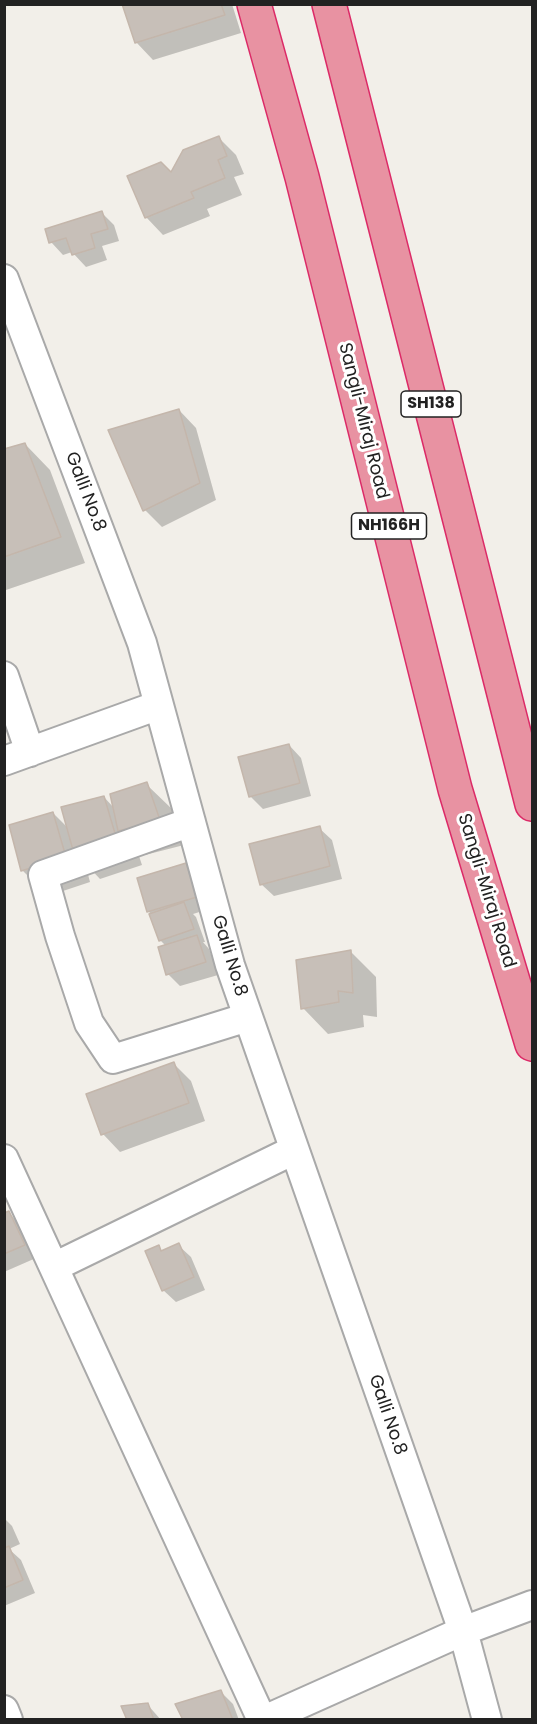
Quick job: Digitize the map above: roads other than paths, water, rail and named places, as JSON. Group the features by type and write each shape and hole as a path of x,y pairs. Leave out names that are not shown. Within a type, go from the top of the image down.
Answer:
{"highway":[{"name":"Sangli-Miraj Road","path":"254,4 302,177 455,789 532,1044"},
{"name":"SH138","path":"329,4 532,804"}],"street":[{"name":"Galli No.8","path":"4,279 142,643 230,965 462,1631 487,1719"},
{"path":"4,676 17,756 159,705"},
{"path":"191,822 43,875 60,936 89,1023 113,1059 248,1017"},
{"path":"54,1267 294,1150"},
{"path":"4,1158 263,1719 462,1631 532,1605"},
{"path":"4,1710 8,1719"}]}
